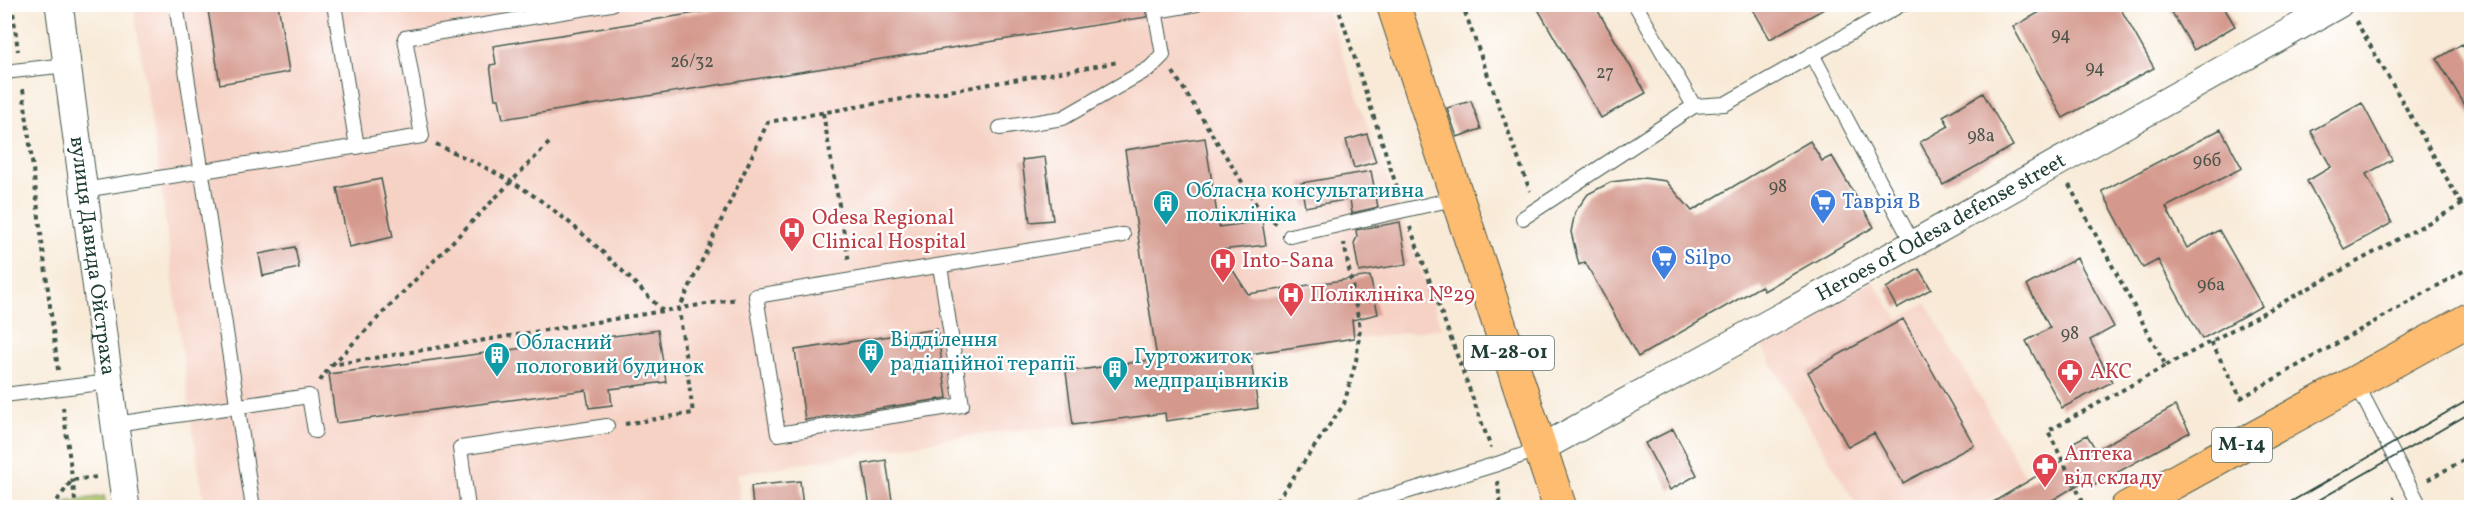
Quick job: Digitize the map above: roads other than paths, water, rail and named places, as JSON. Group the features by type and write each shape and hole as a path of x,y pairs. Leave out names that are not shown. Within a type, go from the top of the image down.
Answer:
{"main road":[{"name":"М-28-01","path":"1394,4 1560,507"},
{"name":"М-14","path":"2127,507 2472,318"}],"street":[{"name":"вулиця Давида Ойстраха","path":"60,4 126,507"},
{"name":"Heroes of Odesa defense street","path":"1540,449 2058,163 2346,10"}],"lane":[{"path":"176,4 254,507"},
{"path":"334,4 357,147"},
{"path":"84,190 422,136 405,38 611,4"},
{"path":"1000,128 1063,118 1150,68 1163,55 1155,8 1197,4"},
{"path":"1635,4 1694,106"},
{"path":"1523,218 1694,106 1725,104 1902,4"},
{"path":"1812,54 1913,244"},
{"path":"4,72 68,65"},
{"path":"1290,236 1458,198"},
{"path":"940,266 962,405 778,434 756,296 1123,235"},
{"path":"4,395 109,382"},
{"path":"2356,383 2421,507"},
{"path":"115,424 309,396 315,430"},
{"path":"468,507 460,448 607,426"},
{"path":"1353,507 1540,449"}],"tram line":[{"path":"2280,508 2472,398"},
{"path":"2305,508 2472,412"}],"place":[{"name":"Таврія В","path":"1823,225"},
{"name":"Обласна консультативна поліклініка","path":"1166,226"},
{"name":"Odesa Regional Clinical Hospital","path":"792,253"},
{"name":"Silpo","path":"1664,281"},
{"name":"Into-Sana","path":"1223,284"},
{"name":"Поліклініка №29","path":"1291,318"},
{"name":"Відділення радіаційної терапії","path":"871,375"},
{"name":"Обласний пологовий будинок","path":"497,378"},
{"name":"Гуртожиток медпрацівників","path":"1115,392"},
{"name":"АКС","path":"2070,395"},
{"name":"Аптека від складу","path":"2045,489"}]}
